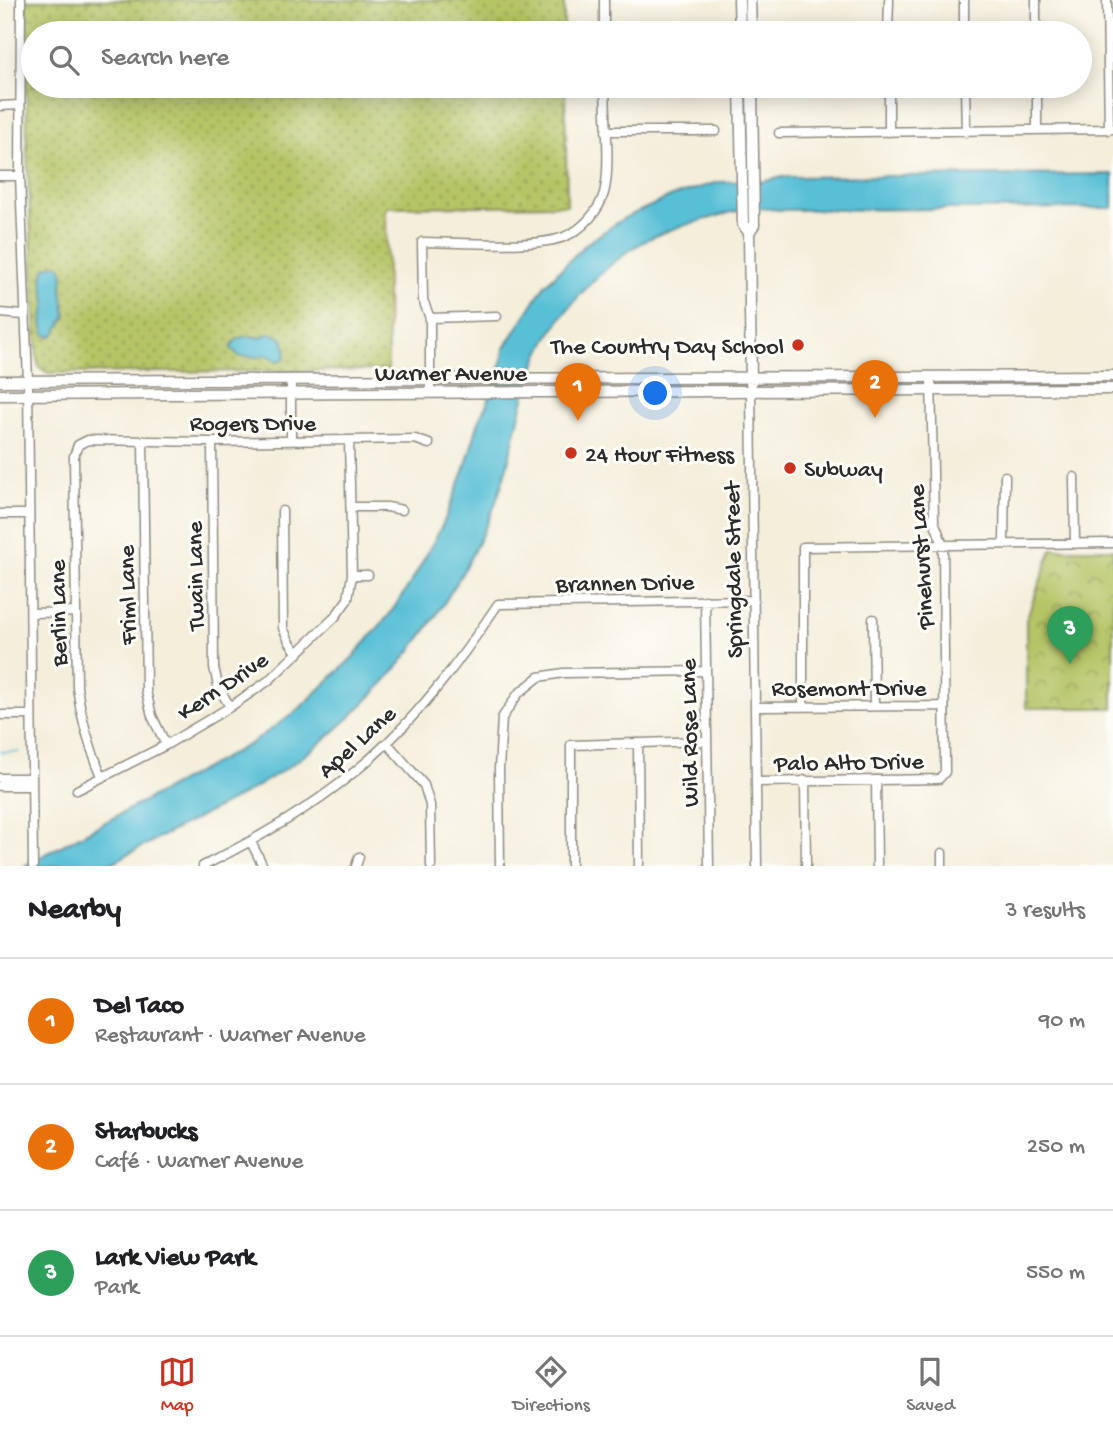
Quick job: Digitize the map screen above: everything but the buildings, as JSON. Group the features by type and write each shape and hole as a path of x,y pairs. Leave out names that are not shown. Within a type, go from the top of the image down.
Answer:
{"main road":[{"path":"739,0 740,21"},
{"path":"750,0 751,21"},
{"name":"Springdale Street","path":"740,98 743,225 749,232"},
{"name":"Springdale Street","path":"751,391 749,232 754,225 752,98"},
{"name":"Warner Avenue","path":"0,381 1113,376"},
{"path":"831,390 833,384 864,383 878,378"},
{"path":"526,393 540,387 553,387 557,384 557,379"},
{"path":"598,379 598,391"},
{"name":"Warner Avenue","path":"0,395 1113,389"}],"street":[{"path":"21,0 19,105 28,381 33,862"},
{"path":"604,0 604,21"},
{"path":"888,21 889,0"},
{"path":"964,0 964,21"},
{"path":"1036,0 1036,21"},
{"path":"779,133 1111,130 1107,0"},
{"path":"430,393 430,318 423,300 422,242 544,242 566,236 583,226 595,212 604,193 605,98"},
{"path":"889,98 889,132"},
{"path":"965,98 966,132"},
{"path":"1037,98 1037,130"},
{"path":"0,106 19,105"},
{"path":"606,131 716,131"},
{"path":"0,176 20,176"},
{"path":"0,313 24,315"},
{"path":"430,318 496,316"},
{"name":"Pinehurst Lane","path":"931,377 934,521 943,545 943,777"},
{"path":"290,441 291,379"},
{"name":"Springdale Street","path":"751,391 757,866"},
{"name":"Rogers Drive","path":"78,446 88,440 212,442 415,439 429,444"},
{"name":"Kern Drive","path":"77,790 166,745 230,707 268,681 335,617 348,599 352,575 349,441"},
{"name":"Friml Lane","path":"143,442 146,691 152,716 166,745"},
{"name":"Twain Lane","path":"212,442 214,667 218,686 230,707"},
{"name":"Berlin Lane","path":"78,446 74,456 77,687 88,745 102,776"},
{"path":"1004,476 1004,544"},
{"path":"1074,477 1075,544"},
{"path":"351,508 387,507 402,510"},
{"path":"282,511 283,628 298,654"},
{"path":"0,514 28,514"},
{"path":"803,706 803,547 1113,543"},
{"path":"352,575 368,575"},
{"name":"Wild Rose Lane","path":"705,600 709,866"},
{"name":"Brannen Drive","path":"498,604 753,600"},
{"name":"Apel Lane","path":"203,866 251,842 325,795 387,743 461,659 498,604"},
{"path":"31,613 76,612"},
{"path":"873,619 874,706"},
{"path":"500,866 499,769 502,718 518,694 539,677 563,673 706,671"},
{"name":"Rosemont Drive","path":"755,707 944,706"},
{"path":"0,715 31,715"},
{"path":"571,866 571,745 707,741"},
{"path":"387,743 424,785 430,805 431,866"},
{"path":"638,743 639,866"},
{"name":"Palo Alto Drive","path":"756,782 943,777"},
{"path":"0,778 32,782"},
{"path":"805,780 806,866"},
{"path":"876,780 877,866"},
{"path":"0,786 32,782"},
{"path":"251,842 262,866"},
{"path":"942,853 942,866"}],"green space":[{"path":"26,0 564,0 564,21 26,21"},
{"path":"27,98 565,98 567,205 386,207 388,370 48,373 39,367 37,360"},
{"path":"1052,549 1113,549 1113,708 1026,708 1026,620"}],"water":[{"path":"1113,174 1113,208 753,208 671,230 635,247 591,283 554,328 533,371 500,489 476,547 437,614 414,646 363,704 305,755 277,774 109,865 24,866 250,744 298,710 353,657 389,615 412,581 443,524 502,362 504,349 544,286 586,244 624,218 670,197 718,182 765,181 783,177"},
{"path":"58,264 63,269 62,289 66,316 55,334 49,337 42,324 46,302 42,278 46,267"},
{"path":"270,333 282,338 286,349 285,359 277,361 265,354 261,357 239,356 231,348 239,338 260,338"}],"waterway":[{"path":"0,752 19,752"}],"place":[{"name":"The Country Day School","path":"798,345"},
{"name":"Starbucks","path":"875,418"},
{"name":"Del Taco","path":"578,421"},
{"name":"24 Hour Fitness","path":"571,453"},
{"name":"Subway","path":"790,468"},
{"name":"Lark View Park","path":"1070,664"}]}
